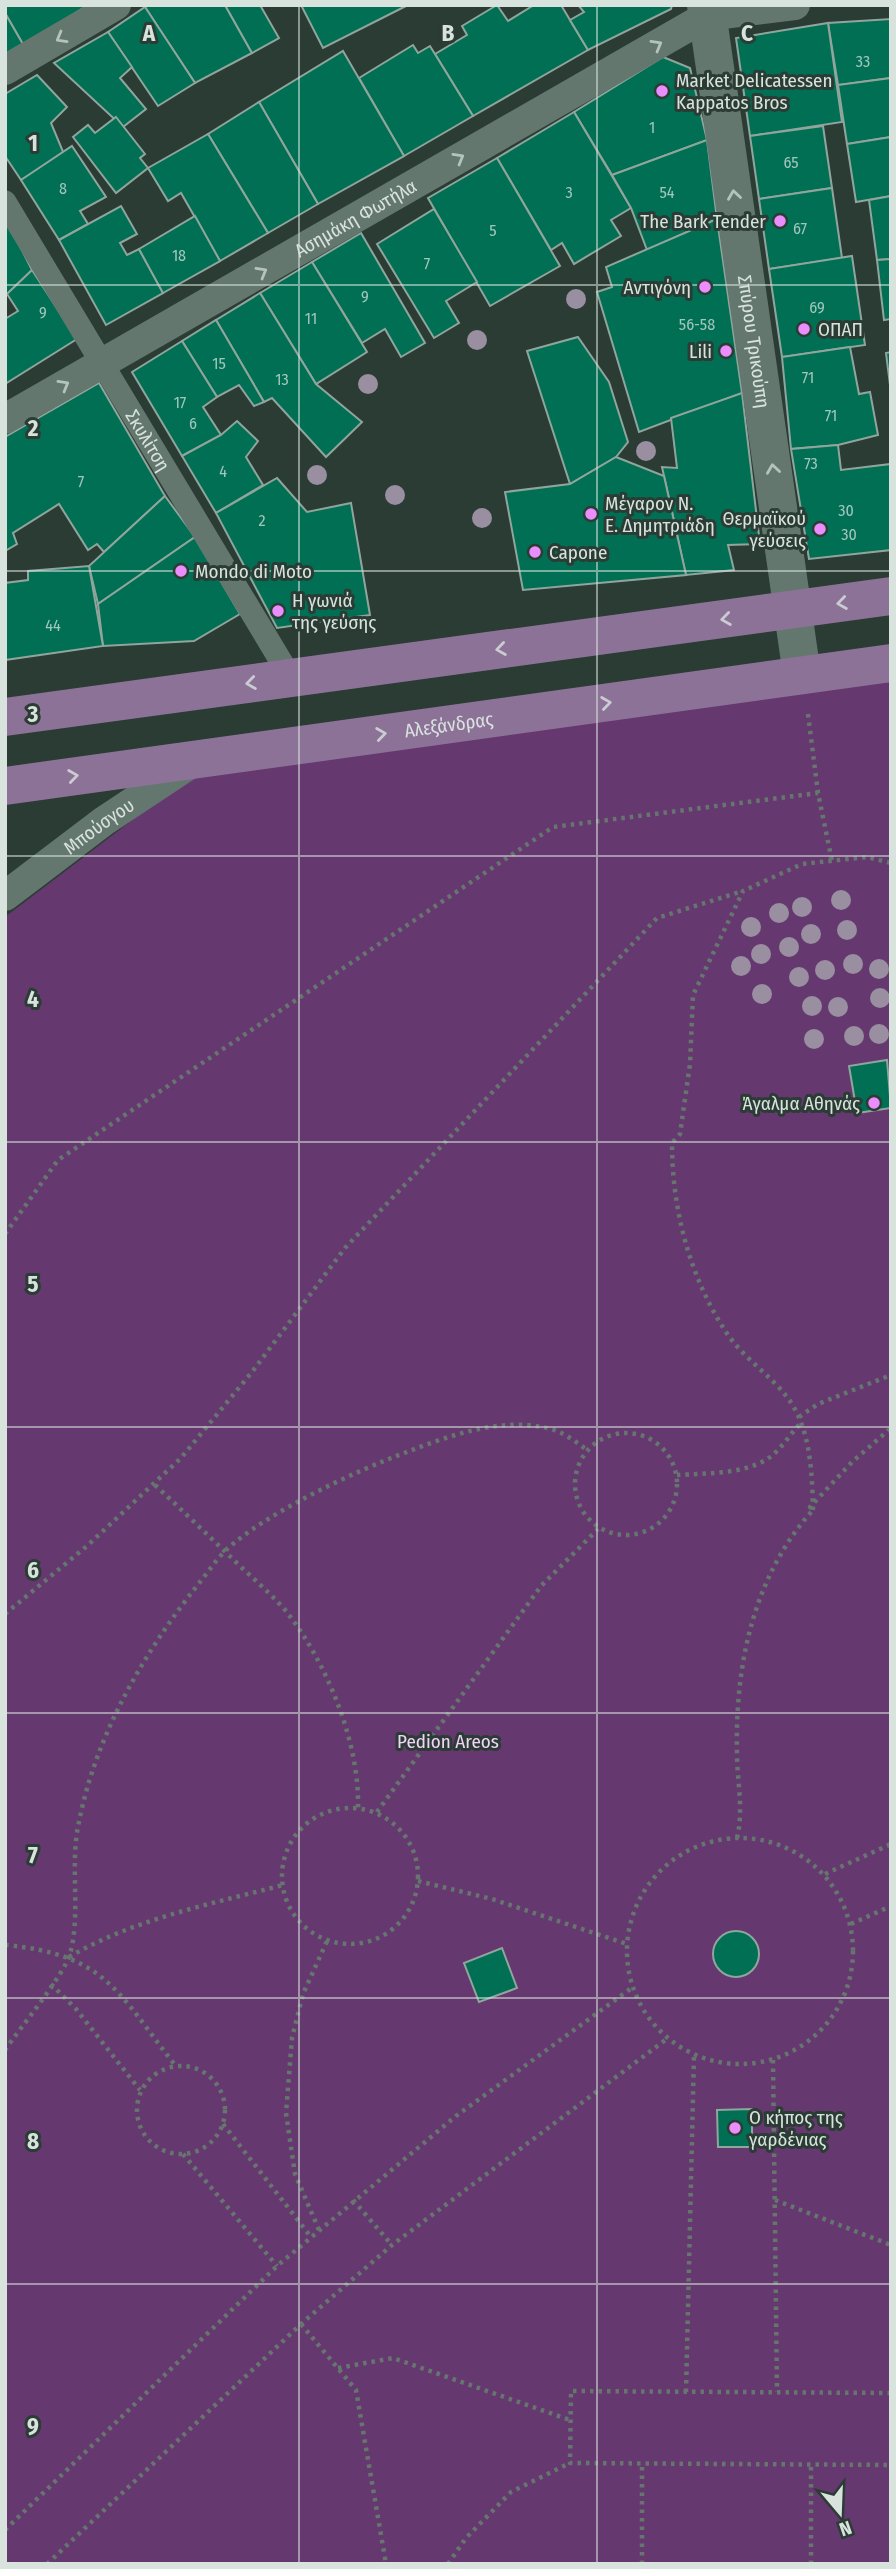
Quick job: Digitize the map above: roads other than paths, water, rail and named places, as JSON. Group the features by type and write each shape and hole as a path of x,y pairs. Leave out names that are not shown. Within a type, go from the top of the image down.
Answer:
{"main road":[{"path":"5,717 891,596"},
{"name":"Αλεξάνδρας","path":"5,786 196,759 805,691 891,663"}],"street":[{"path":"5,70 116,5"},
{"path":"707,11 795,5"},
{"name":"Ασημάκη Φωτήλα","path":"5,419 707,11"},
{"name":"Σπύρου Τρικούπη","path":"707,11 805,691"},
{"name":"Σκυλίτση","path":"5,202 291,678"},
{"name":"Μπούσγου","path":"5,896 104,821 196,759"}],"place":[{"name":"Market Delicatessen Kappatos Bros","path":"662,91"},
{"name":"The Bark Tender","path":"780,221"},
{"name":"Αντιγόνη","path":"705,287"},
{"name":"ΟΠΑΠ","path":"804,329"},
{"name":"Lili","path":"726,351"},
{"name":"Μέγαρον Ν. Ε. Δημητριάδη","path":"591,514"},
{"name":"Θερμαϊκού γεύσεις","path":"820,529"},
{"name":"Capone","path":"535,552"},
{"name":"Mondo di Moto","path":"181,571"},
{"name":"Η γωνιά της γεύσης","path":"278,611"},
{"name":"Άγαλμα Αθηνάς","path":"874,1103"},
{"name":"Ο κήπος της γαρδένιας","path":"735,2128"}],"park label":[{"name":"Pedion Areos","path":"448,1741"}]}
